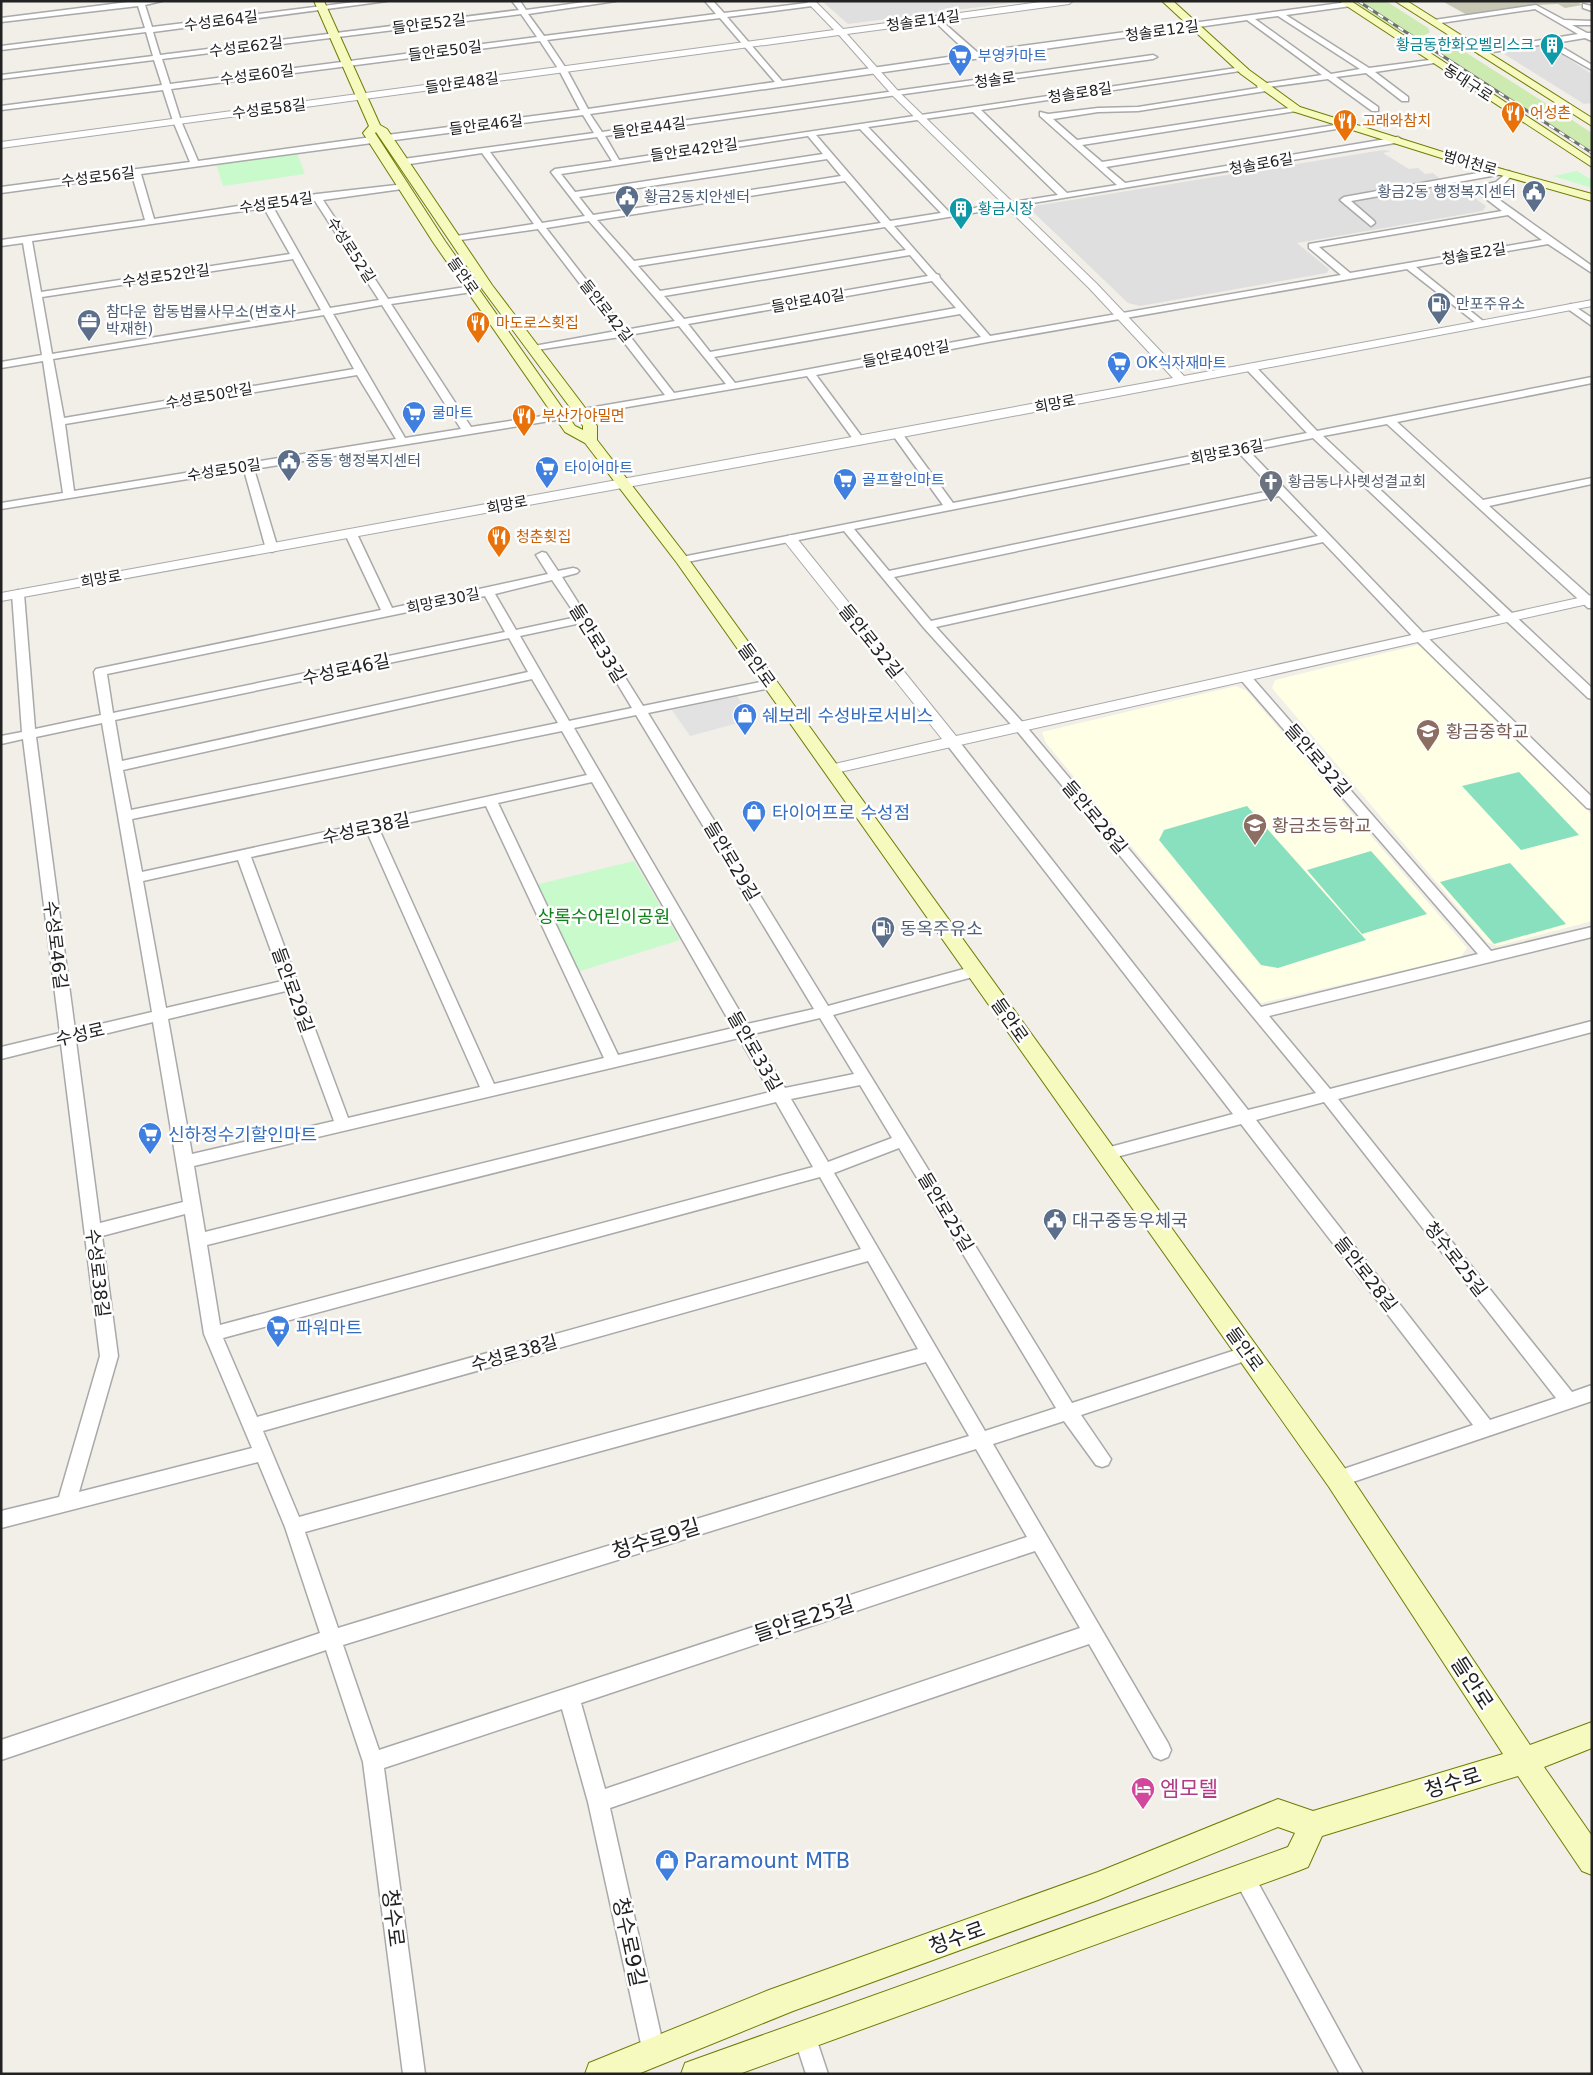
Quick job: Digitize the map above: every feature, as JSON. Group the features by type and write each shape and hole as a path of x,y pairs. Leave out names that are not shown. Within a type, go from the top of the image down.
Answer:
{"main road":[{"name":"범어천로","path":"1167,1 1240,69 1264,88 1296,109 1592,198"},
{"name":"동대구로","path":"1400,1 1592,123"},
{"name":"동대구로","path":"1346,3 1592,164"},
{"name":"들안로","path":"320,5 361,97 374,133 402,186 472,289 570,429 590,440 682,560 1338,1479 1592,1861"},
{"path":"1430,35 1437,31 1434,23"},
{"path":"1387,30 1404,36 1418,37"},
{"name":"들안로","path":"374,133 383,131 487,287 581,412 590,426 590,440"},
{"name":"청수로","path":"600,2074 654,2054 792,1997 1074,1895 1221,1838 1278,1813 1313,1825 1524,1761 1592,1735"},
{"path":"696,2074 1298,1857 1313,1825"}],"street":[{"path":"1,20 158,1"},
{"name":"수성로64길","path":"1,48 150,30 320,5 383,1"},
{"path":"516,1 563,70 585,112 616,161"},
{"name":"들안로52길","path":"335,36 612,1"},
{"path":"709,1 781,84"},
{"name":"청솔로14길","path":"841,32 1069,1"},
{"path":"140,2 177,121 195,164"},
{"path":"811,2 841,32 896,94 1093,286 1182,381"},
{"name":"들안로50길","path":"347,64 721,16 811,2"},
{"name":"청솔로12길","path":"874,71 1346,3"},
{"path":"1434,23 1536,7 1590,36"},
{"path":"1280,14 1367,70 1405,99"},
{"path":"936,18 975,55"},
{"path":"1249,18 1375,109"},
{"path":"1563,22 1592,23"},
{"name":"들안로48길","path":"361,97 841,32"},
{"path":"1536,44 1537,34"},
{"name":"수성로62길","path":"1,77 335,36"},
{"path":"1482,52 1590,36"},
{"path":"1548,42 1592,68"},
{"name":"청솔로","path":"896,94 1153,57"},
{"path":"1047,117 1098,110 1138,109 1367,70 1434,61"},
{"name":"수성로60길","path":"1,108 347,64"},
{"name":"청솔로8길","path":"920,118 1240,69"},
{"name":"들안로46길","path":"387,138 874,71"},
{"name":"들안로44길","path":"403,162 896,94"},
{"name":"수성로58길","path":"1,144 361,97"},
{"path":"1029,101 1123,186"},
{"path":"976,109 1065,196"},
{"name":"범어천로","path":"1077,143 1296,109"},
{"name":"들안로42안길","path":"591,218 555,172 616,161 920,118"},
{"name":"범어천로","path":"1100,165 1348,125"},
{"path":"862,126 946,214"},
{"name":"수성로56길","path":"1,190 195,164 374,133"},
{"path":"810,133 847,178 988,338"},
{"name":"청솔로6길","path":"1012,205 1398,140"},
{"name":"들안로42길","path":"485,151 540,226 672,397"},
{"name":"들안로42안길","path":"572,194 829,156"},
{"path":"136,173 150,222"},
{"path":"1371,223 1344,200 1505,173"},
{"name":"청솔로2길","path":"1505,173 1499,184 1476,188 1550,241"},
{"path":"456,239 847,178"},
{"name":"수성로54길","path":"1,243 402,186"},
{"name":"수성로52길","path":"317,198 386,302"},
{"path":"267,205 360,371 402,441"},
{"path":"633,264 1012,205"},
{"path":"1348,276 1312,246 1510,212"},
{"path":"591,218 633,264 733,387"},
{"path":"27,239 59,422 69,495"},
{"path":"1550,241 1592,270"},
{"name":"청솔로2길","path":"1120,316 1550,241"},
{"name":"들안로40길","path":"658,294 913,252"},
{"name":"수성로52안길","path":"37,295 295,256"},
{"path":"1408,265 1480,323"},
{"name":"들안로40길","path":"534,349 936,278"},
{"name":"수성로52길","path":"1,365 472,289"},
{"path":"386,302 468,431"},
{"name":"희망로","path":"1,597 272,549 624,482 860,441 1592,303"},
{"path":"1571,307 1592,323"},
{"name":"들안로40안길","path":"707,356 964,310"},
{"name":"들안로40안길","path":"733,387 988,338 1120,316"},
{"path":"1251,368 1315,434 1592,695"},
{"name":"수성로50안길","path":"59,422 360,371"},
{"path":"810,373 860,441"},
{"name":"희망로36길","path":"950,507 1592,380"},
{"path":"581,412 733,387"},
{"name":"수성로50길","path":"1,506 562,416"},
{"path":"1389,420 1590,601"},
{"path":"682,560 950,507 897,434"},
{"path":"1241,449 1422,638 1592,806"},
{"path":"248,466 272,549"},
{"path":"1481,504 1592,481"},
{"path":"886,575 1282,492"},
{"name":"들안로28길","path":"846,527 928,624 1022,728 1328,1097"},
{"name":"희망로30길","path":"351,534 388,612 488,592 567,726"},
{"name":"들안로32길","path":"790,538 953,743"},
{"path":"928,624 1326,538"},
{"name":"들안로33길","path":"542,554 640,710"},
{"path":"488,592 573,571"},
{"path":"18,594 29,734"},
{"path":"831,770 1590,601"},
{"path":"388,612 100,672 213,1334 294,1527 373,1762 569,1697"},
{"name":"수성로46길","path":"1,740 584,619"},
{"path":"116,767 537,674"},
{"name":"들안로32길","path":"1246,677 1488,957"},
{"path":"125,816 770,684"},
{"name":"들안로29길","path":"640,710 824,1012"},
{"name":"들안로33길","path":"567,726 981,1440"},
{"name":"수성로46길","path":"29,734 68,1037"},
{"name":"들안로28길","path":"953,743 1488,1429"},
{"name":"수성로38길","path":"136,878 596,777"},
{"path":"490,800 613,1061"},
{"path":"371,826 489,1090"},
{"name":"들안로29길","path":"243,855 343,1124"},
{"path":"1257,1013 1592,932"},
{"path":"185,1162 824,1012 975,971"},
{"name":"수성로","path":"1,1054 290,984"},
{"name":"들안로25길","path":"824,1012 1068,1412 1102,1460"},
{"path":"1105,1154 1245,1119 1592,1026"},
{"name":"수성로38길","path":"66,1504 109,1356 68,1037"},
{"path":"197,1241 781,1095 865,1078"},
{"name":"청수로25길","path":"1328,1097 1569,1401"},
{"path":"213,1334 824,1170 903,1140"},
{"path":"93,1232 192,1206"},
{"name":"수성로38길","path":"251,1426 872,1253"},
{"path":"294,1527 930,1352"},
{"path":"1161,1750 981,1440 1248,1353"},
{"path":"1338,1479 1592,1393"},
{"name":"청수로9길","path":"1,1750 331,1638 981,1440"},
{"path":"1,1520 263,1453"},
{"name":"들안로25길","path":"569,1697 1040,1541"},
{"path":"598,1802 1093,1633"},
{"name":"청수로9길","path":"569,1697 598,1802 654,2054"},
{"name":"청수로","path":"373,1762 414,2074"},
{"path":"1244,1877 1352,2074"},
{"path":"804,2034 817,2074"}],"shaded area":[{"path":"822,1 1026,1 848,24"},
{"path":"1442,1 1592,1 1565,8 1558,4 1537,5 1469,16"},
{"name":"황금동한화오벨리스크","path":"1545,44 1592,74 1592,103 1584,104 1499,51"},
{"path":"1383,150 1391,151 1383,153 1409,169 1418,168 1425,174 1433,173 1441,180 1450,181 1486,206 1483,211 1297,243 1329,269 1327,273 1140,306 1128,303 1030,209 1034,206"},
{"name":"황금중학교","path":"1418,645 1428,648 1592,815 1592,921 1497,946 1487,942 1272,688 1275,680"},
{"name":"황금초등학교","path":"1236,686 1247,691 1467,948 1461,957 1261,1003 1046,743 1042,732"},
{"path":"737,696 753,719 690,736 672,710"}],"green space":[{"path":"1353,1 1386,1 1428,28 1430,32 1422,35 1412,35 1402,32 1379,20"},
{"path":"1444,47 1462,50 1553,108 1555,112 1542,115 1526,112 1434,52 1436,48"},
{"path":"1552,119 1572,120 1592,133 1592,154 1548,126 1546,122"},
{"path":"297,153 305,174 223,186 216,164"},
{"path":"1577,171 1592,180 1592,188 1553,176"},
{"path":"1519,772 1579,835 1521,850 1462,786"},
{"path":"1247,806 1366,940 1278,968 1261,965 1159,840 1164,830"},
{"path":"1371,851 1427,914 1362,934 1307,870"},
{"name":"상록수어린이공원","path":"634,861 680,940 577,972 535,885"},
{"path":"1510,863 1566,924 1494,944 1440,882"}],"railway":[{"path":"1358,1 1592,153"}],"place":[{"name":"황금동한화오벨리스크","path":"1552,66"},
{"name":"부영카마트","path":"960,77"},
{"name":"어성촌","path":"1513,134"},
{"name":"고래와참치","path":"1345,142"},
{"name":"황금2동 행정복지센터","path":"1534,213"},
{"name":"황금2동치안센터","path":"627,218"},
{"name":"황금시장","path":"961,230"},
{"name":"만포주유소","path":"1439,325"},
{"name":"참다운 합동법률사무소(변호사 박재한)","path":"89,342"},
{"name":"마도로스횟집","path":"478,344"},
{"name":"OK식자재마트","path":"1119,384"},
{"name":"쿨마트","path":"414,434"},
{"name":"부산가야밀면","path":"524,437"},
{"name":"중동 행정복지센터","path":"289,482"},
{"name":"타이어마트","path":"547,489"},
{"name":"골프할인마트","path":"845,501"},
{"name":"황금동나사렛성결교회","path":"1271,503"},
{"name":"청춘횟집","path":"499,558"},
{"name":"쉐보레 수성바로서비스","path":"745,736"},
{"name":"황금중학교","path":"1428,752"},
{"name":"타이어프로 수성점","path":"754,833"},
{"name":"황금초등학교","path":"1255,846"},
{"name":"동옥주유소","path":"883,949"},
{"name":"신하정수기할인마트","path":"150,1155"},
{"name":"대구중동우체국","path":"1055,1241"},
{"name":"파워마트","path":"278,1348"},
{"name":"엠모텔","path":"1143,1810"},
{"name":"Paramount MTB","path":"667,1882"}]}
